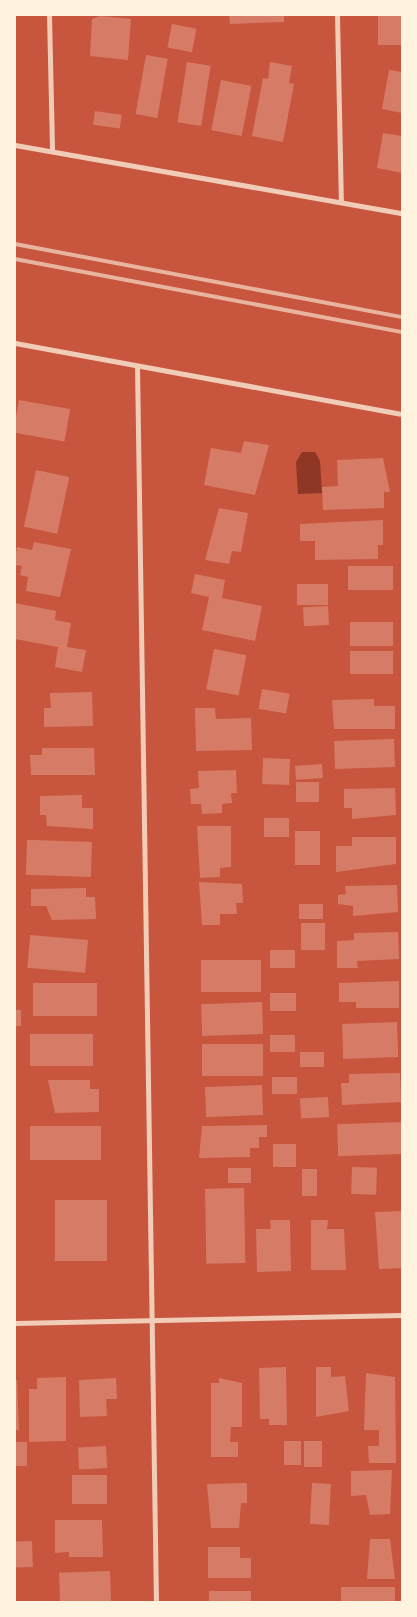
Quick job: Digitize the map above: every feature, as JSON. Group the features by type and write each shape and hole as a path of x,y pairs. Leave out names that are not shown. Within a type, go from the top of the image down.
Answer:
{"street":[{"path":"49,15 52,151"},
{"path":"337,15 341,202"},
{"path":"15,144 402,213"},
{"path":"15,343 402,414"},
{"path":"137,366 156,1602"},
{"path":"15,1323 402,1315"}],"shaded area":[{"path":"302,452 315,452 320,461 322,493 298,494 296,462"}],"building":[{"path":"229,15 284,15 284,22 230,24"},
{"path":"378,15 402,15 402,45 378,45"},
{"path":"100,16 131,19 128,60 90,56 92,19"},
{"path":"172,24 197,29 192,52 167,48"},
{"path":"146,55 168,59 157,118 136,114"},
{"path":"187,62 211,66 201,126 177,122"},
{"path":"270,62 292,66 289,83 294,84 283,142 252,136 263,78 268,79"},
{"path":"389,70 402,72 402,113 382,109"},
{"path":"221,80 251,86 242,136 211,130"},
{"path":"95,111 122,115 120,129 93,125"},
{"path":"383,133 402,136 402,173 377,168"},
{"path":"19,400 70,409 64,442 15,433"},
{"path":"244,441 269,445 255,495 204,485 211,448 241,453"},
{"path":"383,458 390,492 384,492 384,508 323,510 322,487 338,486 337,460"},
{"path":"36,470 69,477 57,534 24,527"},
{"path":"219,508 248,513 241,552 232,551 229,564 205,560"},
{"path":"383,520 383,545 378,545 378,559 315,560 315,541 300,541 300,524"},
{"path":"34,542 71,549 60,597 26,591 28,577 20,575 22,566 15,565 15,557 17,547 32,550"},
{"path":"348,566 393,566 393,590 348,590"},
{"path":"195,574 225,580 222,598 262,606 255,641 202,630 209,597 191,593"},
{"path":"297,584 328,584 328,605 297,605"},
{"path":"15,603 56,611 55,620 71,623 67,647 86,650 82,672 55,667 58,647 15,639"},
{"path":"328,606 329,625 304,626 303,607"},
{"path":"350,622 393,622 393,646 350,646"},
{"path":"214,649 246,655 239,696 206,689"},
{"path":"350,651 393,651 393,674 350,674"},
{"path":"262,689 290,694 286,714 259,709"},
{"path":"92,692 93,726 44,727 44,708 51,708 50,693"},
{"path":"374,699 374,706 395,706 395,729 334,729 332,700"},
{"path":"195,708 215,708 216,719 251,718 252,750 196,751"},
{"path":"394,739 395,767 335,769 334,741"},
{"path":"42,748 94,748 95,775 31,775 30,755 42,755"},
{"path":"263,758 290,759 289,785 262,784"},
{"path":"322,764 323,778 296,780 295,766"},
{"path":"236,770 237,793 231,793 232,803 222,804 222,813 202,814 201,804 191,804 190,789 199,788 198,771"},
{"path":"296,782 319,782 319,802 296,802"},
{"path":"395,788 396,815 352,819 352,808 344,808 344,789"},
{"path":"82,795 82,808 93,808 93,829 47,826 46,815 40,815 40,796"},
{"path":"264,818 289,818 289,837 264,837"},
{"path":"197,826 231,826 231,867 220,868 220,877 200,878"},
{"path":"295,831 320,831 320,865 295,865"},
{"path":"352,837 396,837 396,864 336,872 336,846 352,846"},
{"path":"27,840 92,842 91,877 26,875"},
{"path":"199,882 242,884 243,903 236,903 237,914 220,914 220,925 202,925"},
{"path":"397,885 398,912 353,916 353,906 338,904 338,895 346,894 345,886"},
{"path":"86,888 86,897 95,897 96,919 52,920 46,906 31,906 31,889"},
{"path":"299,904 323,904 323,919 299,919"},
{"path":"301,923 325,923 325,950 301,950"},
{"path":"398,932 399,959 357,961 358,968 337,968 337,941 354,940 354,933"},
{"path":"30,935 88,940 85,973 27,968"},
{"path":"270,950 295,950 295,968 270,968"},
{"path":"201,960 261,960 261,992 201,992"},
{"path":"399,981 399,1008 356,1008 356,1002 339,1002 339,983"},
{"path":"33,983 97,983 97,1016 33,1016"},
{"path":"270,993 296,993 296,1011 270,1011"},
{"path":"262,1002 263,1034 202,1036 201,1004"},
{"path":"15,1010 21,1010 21,1026 15,1026"},
{"path":"397,1022 398,1057 343,1059 342,1024"},
{"path":"30,1034 93,1034 93,1066 30,1066"},
{"path":"270,1035 295,1035 295,1052 270,1052"},
{"path":"202,1044 263,1044 263,1076 202,1076"},
{"path":"300,1052 324,1052 324,1067 300,1067"},
{"path":"400,1073 401,1102 342,1105 341,1083 349,1083 349,1074"},
{"path":"272,1077 297,1077 297,1094 272,1094"},
{"path":"48,1080 90,1080 90,1089 99,1089 99,1112 55,1113"},
{"path":"262,1085 263,1115 206,1117 205,1087"},
{"path":"328,1097 329,1117 301,1118 300,1098"},
{"path":"401,1122 402,1154 338,1156 337,1124"},
{"path":"267,1125 267,1137 259,1137 259,1148 250,1148 250,1157 199,1158 202,1126"},
{"path":"30,1126 101,1126 101,1160 30,1160"},
{"path":"273,1144 296,1144 296,1167 273,1167"},
{"path":"352,1167 377,1168 376,1195 351,1194"},
{"path":"228,1168 251,1168 251,1183 228,1183"},
{"path":"302,1169 317,1169 317,1196 302,1196"},
{"path":"244,1188 245,1263 206,1264 205,1189"},
{"path":"55,1200 107,1200 107,1261 55,1261"},
{"path":"402,1211 402,1268 379,1269 375,1212"},
{"path":"270,1220 290,1220 291,1271 257,1272 256,1229 271,1229"},
{"path":"311,1220 328,1220 327,1229 344,1229 346,1270 311,1270"},
{"path":"286,1367 287,1425 269,1425 269,1419 260,1419 259,1368"},
{"path":"316,1367 331,1367 331,1377 345,1376 349,1411 316,1417"},
{"path":"366,1373 395,1377 396,1463 369,1463 368,1446 379,1446 379,1430 364,1430"},
{"path":"66,1377 66,1441 29,1442 29,1389 37,1389 37,1378"},
{"path":"116,1378 117,1399 106,1399 107,1416 80,1417 79,1380"},
{"path":"219,1378 242,1383 242,1427 231,1427 230,1442 238,1442 238,1457 211,1457 211,1383 219,1383"},
{"path":"15,1380 17,1380 19,1430 15,1430"},
{"path":"284,1441 301,1441 301,1465 284,1465"},
{"path":"304,1441 322,1441 322,1467 304,1467"},
{"path":"15,1442 27,1442 27,1466 15,1466"},
{"path":"106,1446 107,1468 79,1469 78,1447"},
{"path":"392,1470 390,1514 370,1515 366,1495 351,1496 351,1471"},
{"path":"72,1475 107,1475 107,1504 72,1504"},
{"path":"247,1483 247,1503 241,1503 239,1528 211,1528 207,1484"},
{"path":"312,1483 331,1484 329,1525 310,1524"},
{"path":"55,1520 102,1520 103,1557 69,1557 69,1552 55,1553"},
{"path":"370,1539 390,1539 395,1579 367,1579"},
{"path":"32,1541 33,1567 16,1568 15,1542"},
{"path":"208,1547 240,1547 240,1558 251,1558 251,1578 208,1578"},
{"path":"110,1571 111,1602 60,1602 59,1573"},
{"path":"341,1587 395,1587 395,1602 341,1602"},
{"path":"209,1591 251,1591 251,1602 209,1602"}],"railway":[{"path":"15,244 402,317"},
{"path":"15,259 402,332"}]}
